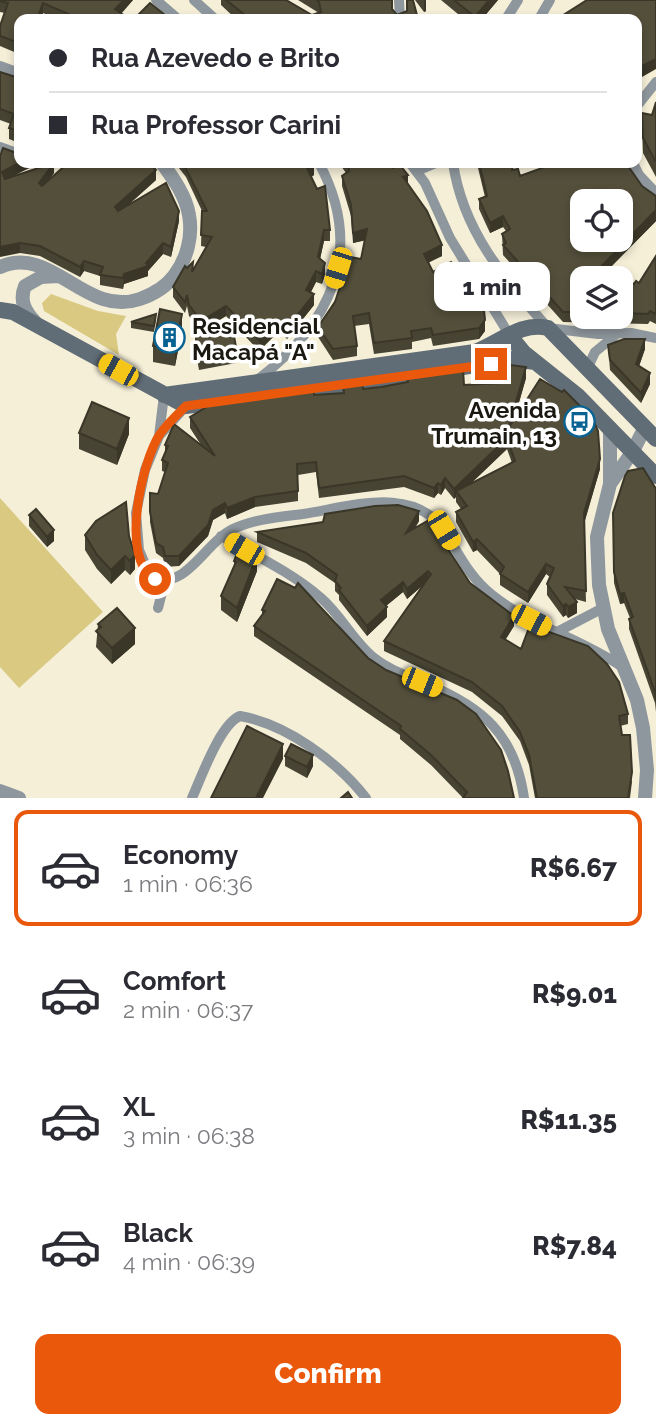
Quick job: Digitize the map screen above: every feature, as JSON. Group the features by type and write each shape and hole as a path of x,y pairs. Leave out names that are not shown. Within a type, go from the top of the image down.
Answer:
{"main road":[{"path":"0,310 13,312 186,406 256,389 475,352 526,326 548,328 651,433"},
{"path":"510,336 535,362 578,396 656,475"},
{"path":"164,395 256,389 513,359 535,362"}],"street":[{"path":"156,0 172,14"},
{"path":"194,0 209,14"},
{"path":"642,100 656,82"},
{"path":"0,267 26,262 45,267 90,295 113,302 133,301 154,294 167,285 186,253 190,220 182,194 165,168"},
{"path":"256,389 320,316 338,268 338,205 321,168"},
{"path":"415,168 450,238 510,336"},
{"path":"454,168 468,221 484,250 548,328 631,333 656,338"},
{"path":"636,168 656,193"},
{"path":"37,326 25,311 25,286 41,277 58,276"},
{"path":"587,369 596,352 617,334"},
{"path":"164,395 159,436 145,471 136,513 142,562 150,576 165,581 186,572 221,536 246,524 371,504 414,505 436,518 478,583 518,613 621,666"},
{"path":"159,436 186,406"},
{"path":"610,428 610,484 597,537 603,608 621,666 637,700 647,769 645,798"},
{"path":"610,484 651,433"},
{"path":"221,536 310,589 338,615 375,658 391,669 454,695 484,714 509,747 521,775 524,798"},
{"path":"158,608 165,581"},
{"path":"557,632 603,608"},
{"path":"192,798 220,739 234,719 251,718 290,736 341,772 366,798"},
{"path":"0,791 19,798"}],"shaded area":[{"path":"51,294 98,311 126,316 116,334 119,355 44,311 42,303"},
{"path":"0,498 103,612 19,688 0,667"}],"building":[{"path":"124,0 115,9 122,14 68,14 43,3 39,14 14,14 14,41 0,36 0,26 8,3 0,1"},
{"path":"226,0 286,0 310,14 244,14"},
{"path":"317,0 392,0 392,9 396,14 315,14 321,12"},
{"path":"407,0 413,0 417,14 400,14 407,11"},
{"path":"454,0 489,0 477,14 471,14"},
{"path":"587,0 656,0 656,59 642,66 642,14 565,14"},
{"path":"150,3 164,14 139,14"},
{"path":"0,72 14,76 14,114 0,109"},
{"path":"656,102 656,162 643,138 642,113 652,115"},
{"path":"14,114 14,130 9,128"},
{"path":"3,148 14,152 14,166 2,172 5,179 39,168 50,168 39,183 42,186 62,168 154,168 156,170 115,207 118,211 166,183 179,211 171,247 163,243 146,263 148,266 124,274 123,278 100,275 103,267 84,261 80,267 40,246 20,243 0,247 0,156"},
{"path":"186,168 307,168 317,189 325,186 330,230 324,230 318,257 325,263 322,274 316,271 306,290 314,294 287,328 279,321 259,340 226,306 201,321 189,305 187,295 185,302 173,287 185,266 187,268 193,262 192,272 212,237 201,235 202,211 207,211"},
{"path":"349,168 402,168 408,175 403,177 427,211 442,245 424,254 433,272 451,262 484,310 485,320 479,328 433,335 431,328 411,331 412,338 374,343 369,313 353,316 357,346 333,349 318,327 335,302 350,257 361,259 367,229 353,233 351,205 342,176"},
{"path":"480,168 518,169 520,176 542,168 629,168 642,186 656,196 656,210 633,234 633,189 570,189 570,252 615,252 602,266 570,266 570,312 563,312 503,245 506,243 502,234 510,229 503,216 490,223 479,199 487,196"},
{"path":"656,256 656,314 650,311 648,314 633,313 633,283 636,281 639,283"},
{"path":"160,309 182,314 175,350 153,346"},
{"path":"156,314 154,326 131,322"},
{"path":"232,325 236,347 199,354 195,332"},
{"path":"624,339 645,339 636,364 650,373 641,393 610,360 608,345"},
{"path":"510,365 526,367 508,429 540,379 562,392 564,390 593,419 598,431 600,459 584,513 586,591 565,587 577,602 568,607 566,604 563,606 547,584 554,568 546,564 528,592 500,574 504,567 477,539 473,542 456,512 467,506 456,491 515,461 507,438 454,489 445,478 441,485 438,483 434,488 404,476 319,488 316,462 297,464 298,491 255,497 227,508 225,503 213,510 208,525 179,556 165,556 163,547 156,543 150,512 150,493 158,494 168,463 162,460 168,446 165,445 174,424 215,456 190,417 215,402 314,390 314,395 344,393 343,386 362,383 363,389 381,387 408,382 407,376 460,368 463,370 464,385 501,383 503,369 510,370"},
{"path":"92,402 129,418 117,449 79,433"},
{"path":"643,468 656,489 656,701 629,619 633,617 624,593 620,594 614,572 613,513 628,471"},
{"path":"126,502 129,536 135,555 130,561 125,556 111,570 97,555 85,535 96,521"},
{"path":"398,505 419,511 406,533 429,520 470,583 514,616 501,637 521,649 530,625 588,646 607,664 619,682 628,714 619,716 622,735 630,735 632,772 628,798 537,798 529,755 520,732 502,706 472,682 384,641 431,574 428,571 407,589 403,582 381,600 387,607 367,626 339,590 341,588 335,581 337,575 306,553 257,532 323,522 325,514"},
{"path":"36,509 54,530 47,537 29,515"},
{"path":"239,548 257,556 237,608 221,596 236,562 234,561"},
{"path":"277,579 295,588 298,583 368,658 386,670 457,700 476,714 501,750 514,798 463,798 467,792 431,755 400,729 401,726 254,626 265,611 262,610"},
{"path":"117,608 135,628 112,648 96,631 101,627 98,624"},
{"path":"247,726 283,744 256,798 211,798"},
{"path":"291,744 313,755 307,767 285,756"},
{"path":"348,792 352,798 341,798"}],"place":[{"name":"Residencial Macapá \"A\"","path":"169,338"},
{"name":"Avenida Trumain, 13","path":"580,422"}],"route":[{"path":"155,579 150,576 142,562 136,513 145,471 159,436 186,406 491,364"}]}
